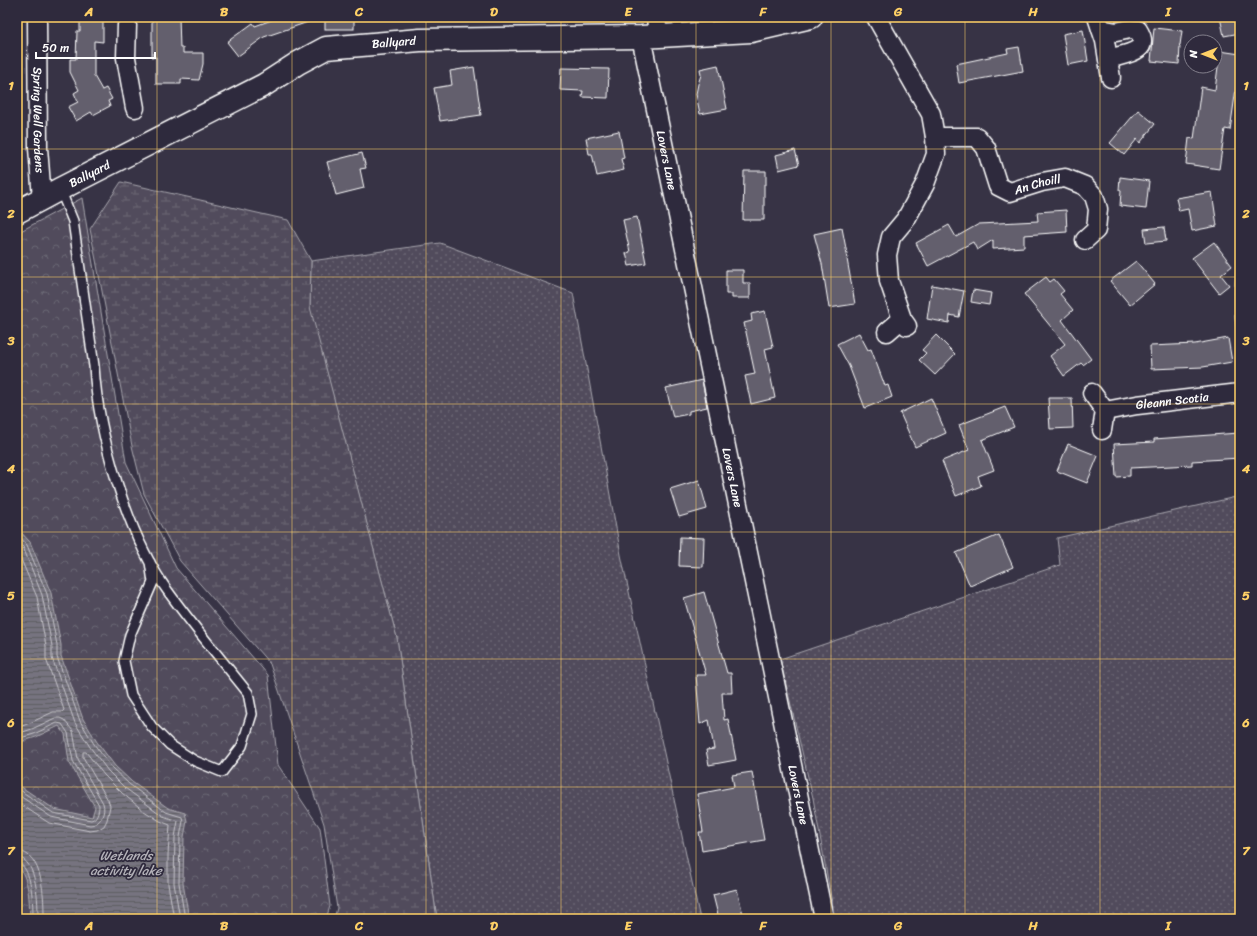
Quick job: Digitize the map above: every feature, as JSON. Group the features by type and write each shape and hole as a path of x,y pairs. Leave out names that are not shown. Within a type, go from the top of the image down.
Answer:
{"street":[{"name":"Spring Well Gardens","path":"37,17 38,148 51,194"},
{"name":"Ballyard","path":"17,212 264,86 298,63 326,48 420,40 652,30 751,31 780,20 811,17"},
{"path":"876,17 932,114 936,154 925,184 906,219 891,237 887,255 889,281 904,323 886,332"},
{"path":"1099,23 1116,32 1134,29 1138,30 1141,36 1142,43 1140,48 1134,52 1108,59"},
{"path":"1099,23 1111,78"},
{"path":"128,25 126,58 135,108"},
{"name":"Lovers Lane","path":"652,30 824,919"},
{"name":"An Choill","path":"935,137 977,137 986,148 998,186 1010,192 1042,182 1066,178 1085,186 1094,196 1098,209 1096,230 1085,240"},
{"name":"Gleann Scotia","path":"1105,411 1137,405 1240,393"},
{"path":"1092,394 1105,411 1102,430"}],"lane":[{"path":"51,194 73,221 89,329 95,389 111,461 139,540 166,589 248,693 252,714 242,746 222,772 195,761 170,745 152,727 131,695 124,661 130,635 153,582 150,562"}],"green space":[{"path":"121,182 288,220 311,261 310,307 397,638 437,919 334,919 337,908 324,824 270,664 180,561 144,494 132,446 90,229"},
{"path":"82,198 126,462 176,568 268,675 278,765 320,828 330,906 326,919 17,919 17,233"},
{"path":"440,243 573,293 621,555 700,919 437,919 397,638 310,309 311,261"},
{"path":"1240,254 1240,340 1235,319 1235,286"},
{"path":"1240,496 1240,919 835,919 813,798 780,659 1060,565 1057,538"}],"water":[{"name":"Wetlands activity lake","path":"17,528 30,542 51,593 61,645 61,656 83,719 97,742 115,766 132,782 168,808 185,813 187,821 184,837 183,883 189,919 30,919 27,883 17,865 17,784 54,809 92,817 95,807 69,762 65,734 59,726 36,737 17,743"}],"building":[{"path":"80,17 103,17 103,42 94,41 94,76 102,90 106,88 112,99 108,101 110,106 93,115 91,112 76,121 68,107 78,102 74,93 79,90 70,72 70,59 76,59 77,31 80,31"},
{"path":"152,17 179,17 180,48 183,48 183,53 203,53 203,64 199,80 181,79 181,84 156,84 156,57 152,58"},
{"path":"280,17 316,17 317,19 264,37 238,56 227,42 253,23 255,26"},
{"path":"325,17 354,17 354,29 325,29"},
{"path":"1220,17 1240,17 1240,33 1224,36"},
{"path":"1154,28 1182,31 1179,45 1179,64 1151,61"},
{"path":"1083,30 1088,61 1068,65 1063,34"},
{"path":"1019,47 1023,71 959,83 956,64 1008,53 1007,49"},
{"path":"1223,51 1240,54 1240,75 1238,75 1230,130 1225,129 1219,169 1186,164 1189,138 1194,139 1201,87 1215,90 1217,74 1223,74"},
{"path":"718,65 727,109 700,114 696,94 701,75 700,69"},
{"path":"474,67 481,115 440,121 434,88 452,85 450,71"},
{"path":"561,68 609,69 608,98 582,97 583,91 560,90"},
{"path":"1138,110 1155,124 1140,143 1137,139 1124,155 1110,143"},
{"path":"619,131 624,158 621,159 624,170 597,176 592,154 589,154 586,138"},
{"path":"795,150 799,165 779,170 776,155"},
{"path":"362,153 366,168 360,169 364,188 336,195 327,162"},
{"path":"744,171 766,171 766,184 764,184 764,220 743,220"},
{"path":"1120,177 1149,181 1146,209 1120,206"},
{"path":"1212,192 1217,226 1192,231 1188,209 1179,211 1176,198"},
{"path":"1066,210 1067,232 1024,235 1024,247 993,249 993,240 977,250 973,242 928,266 916,243 949,225 956,237 979,224 1038,221 1037,212"},
{"path":"637,217 646,263 629,266 626,253 630,252 623,220"},
{"path":"1164,227 1166,241 1146,243 1144,229"},
{"path":"842,228 855,304 829,308 822,264 814,234"},
{"path":"1214,242 1232,266 1221,275 1229,285 1219,293 1192,258"},
{"path":"1136,261 1155,284 1130,305 1110,281"},
{"path":"726,270 743,270 743,283 750,283 750,298 732,298 732,294 726,294"},
{"path":"1046,277 1050,282 1054,279 1064,291 1060,294 1073,310 1062,320 1091,359 1083,365 1081,363 1064,376 1050,356 1065,344 1024,294"},
{"path":"932,285 964,291 959,317 950,315 949,323 927,319"},
{"path":"973,290 991,293 989,305 971,302"},
{"path":"765,311 773,347 765,349 775,398 751,404 745,376 755,374 744,323 752,321 751,314"},
{"path":"859,333 868,350 871,349 885,386 888,385 892,397 865,408 849,366 837,344"},
{"path":"936,335 955,354 935,375 919,360 926,353 922,350"},
{"path":"1228,338 1232,362 1203,367 1151,369 1150,346 1195,344"},
{"path":"702,380 707,407 689,411 689,414 673,417 666,388"},
{"path":"931,398 946,433 915,447 900,413"},
{"path":"1048,398 1072,398 1073,428 1050,429"},
{"path":"1005,407 1014,427 982,440 994,470 978,476 981,486 956,496 942,461 969,450 959,425"},
{"path":"1239,433 1240,458 1192,461 1192,465 1130,468 1130,476 1116,477 1114,444 1154,442 1154,439"},
{"path":"1068,444 1098,456 1087,483 1057,471"},
{"path":"699,480 707,509 679,517 670,489"},
{"path":"999,535 1013,567 970,586 956,553"},
{"path":"680,537 704,538 703,567 679,566"},
{"path":"704,592 727,673 731,673 732,693 722,693 724,720 728,719 736,760 709,765 706,750 714,749 709,720 700,724 696,675 706,675 684,598"},
{"path":"752,772 764,840 702,851 699,832 703,832 697,794 734,787 732,775"},
{"path":"737,889 744,919 719,919 713,895"}]}
